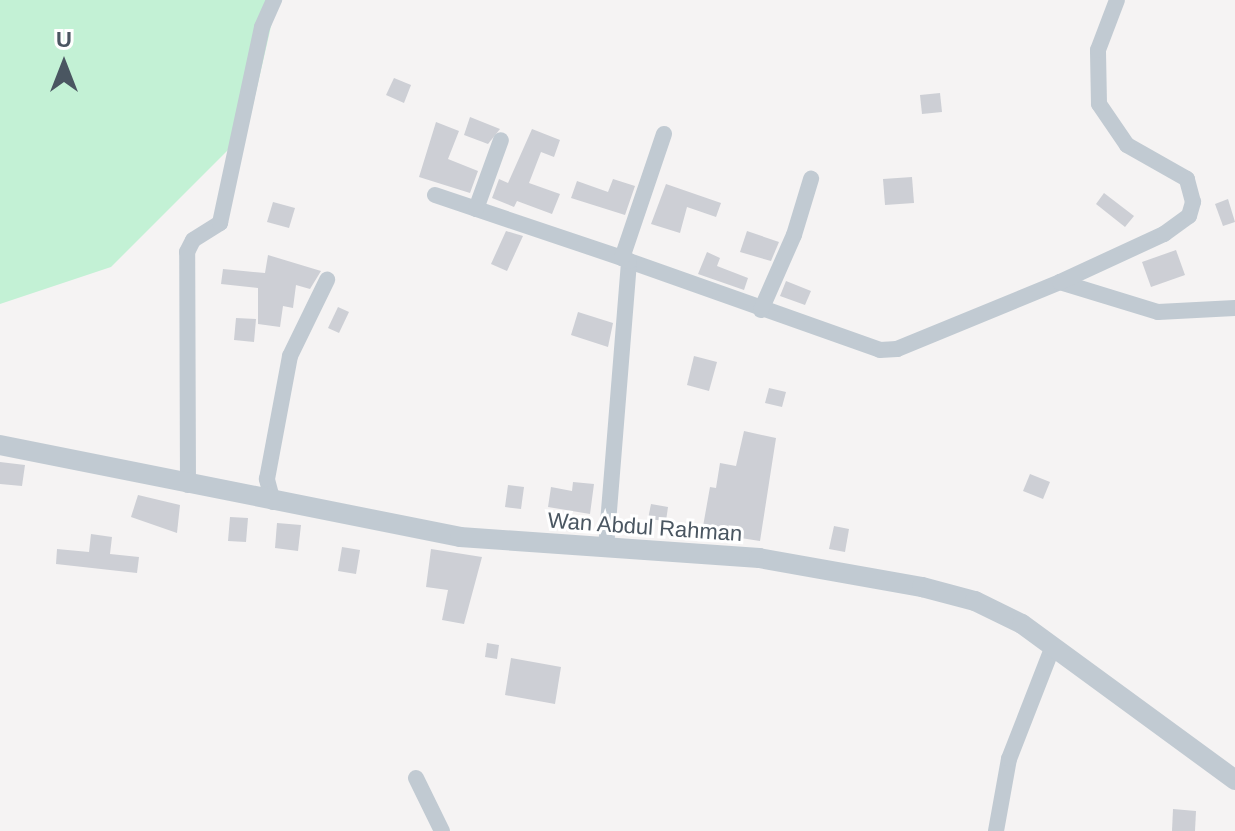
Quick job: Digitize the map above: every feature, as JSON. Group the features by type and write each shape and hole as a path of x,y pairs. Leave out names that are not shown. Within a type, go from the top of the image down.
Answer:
{"street":[{"path":"188,485 187,252 193,240 220,223 262,27 274,0"},
{"path":"435,195 625,260 862,347 897,349 1060,282 1164,234 1189,216 1193,202 1187,179 1127,145 1099,104 1098,50 1117,0"},
{"path":"606,548 625,260 664,134"},
{"path":"476,209 501,140"},
{"path":"761,310 794,235 811,179"},
{"path":"273,502 267,479 290,356 321,302 327,280"},
{"path":"1060,282 1158,312 1235,308"},
{"name":"Wan Abdul Rahman","path":"0,445 460,537 759,558 881,577 975,601 1053,646 1235,780"},
{"path":"996,831 1009,759 1053,646"},
{"path":"416,778 442,831"}],"green space":[{"path":"0,0 277,0 247,131 111,267 0,304"}],"building":[{"path":"394,78 411,85 404,103 386,95"},
{"path":"940,93 942,112 922,114 920,95"},
{"path":"470,117 500,129 488,144 464,135"},
{"path":"436,122 459,131 448,159 478,171 470,193 419,177"},
{"path":"532,129 560,140 554,157 541,152 529,183 560,194 552,214 517,201 514,207 492,198 499,179 508,183"},
{"path":"912,177 914,203 885,205 883,179"},
{"path":"613,179 635,186 625,215 571,198 577,181 608,192"},
{"path":"666,184 721,203 716,217 687,207 680,233 651,224"},
{"path":"1104,193 1134,216 1125,227 1096,204"},
{"path":"1228,199 1235,222 1223,226 1215,204"},
{"path":"273,202 295,208 289,228 267,222"},
{"path":"506,231 523,236 507,271 491,264"},
{"path":"747,231 779,242 771,261 740,252"},
{"path":"1176,250 1185,275 1151,287 1142,262"},
{"path":"707,252 720,258 717,266 748,278 744,290 698,274"},
{"path":"268,255 321,271 310,289 296,285 293,308 283,306 280,327 258,324 258,288 221,284 223,269 265,273"},
{"path":"786,281 811,291 805,305 780,296"},
{"path":"338,307 349,312 339,333 328,328"},
{"path":"578,312 613,323 608,347 571,335"},
{"path":"236,318 256,319 254,342 234,340"},
{"path":"694,356 717,362 709,391 687,385"},
{"path":"769,388 786,392 782,407 765,403"},
{"path":"744,431 776,438 760,541 702,532 710,487 716,488 720,463 736,466"},
{"path":"0,462 25,465 22,486 0,484"},
{"path":"1030,474 1050,482 1043,499 1023,491"},
{"path":"573,482 594,484 590,514 548,507 551,487 572,491"},
{"path":"508,485 524,487 521,509 505,507"},
{"path":"138,495 180,505 177,533 131,517"},
{"path":"651,504 668,507 666,521 648,519"},
{"path":"230,517 248,518 246,542 228,541"},
{"path":"277,523 301,525 298,551 275,548"},
{"path":"834,526 849,529 845,552 829,549"},
{"path":"91,534 112,537 110,554 139,557 137,573 56,564 57,549 89,552"},
{"path":"342,547 360,550 356,574 338,571"},
{"path":"431,549 482,557 464,624 442,620 448,590 426,587"},
{"path":"487,643 499,645 497,659 485,657"},
{"path":"511,658 561,667 555,704 505,695"},
{"path":"1173,809 1196,811 1195,831 1172,831"}]}
